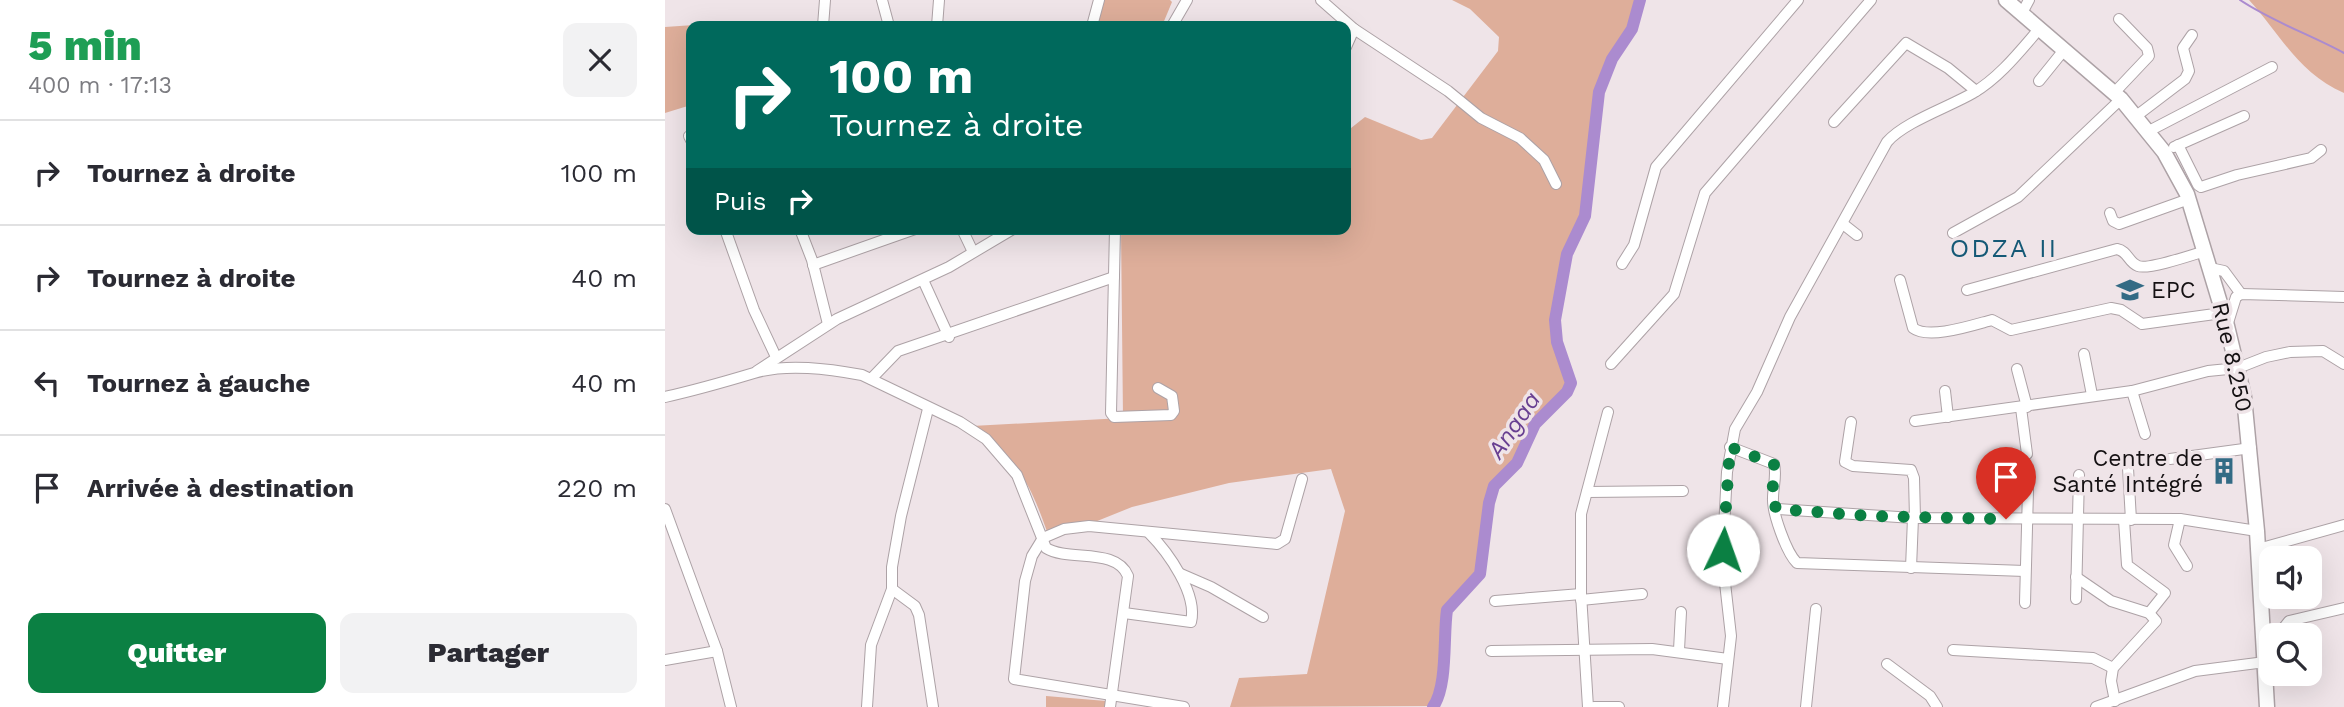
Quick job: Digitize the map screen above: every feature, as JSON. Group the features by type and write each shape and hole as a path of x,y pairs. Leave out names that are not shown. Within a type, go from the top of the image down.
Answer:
{"highway":[{"name":"Rue 8.250","path":"2006,0 2026,6 2040,27 2063,50 2117,96 2164,152 2189,199 2238,368 2251,448 2266,623"},
{"name":"Rue 8.250","path":"2266,686 2267,707"}],"street":[{"path":"824,21 825,0"},
{"path":"882,0 888,21"},
{"path":"937,21 939,0"},
{"path":"1093,21 1099,0"},
{"path":"1176,21 1187,0"},
{"path":"1321,0 1345,21"},
{"path":"1622,264 1634,245 1656,167 1798,0"},
{"path":"1611,363 1674,294 1705,193 1871,0"},
{"path":"1953,233 2018,197 2117,96 2149,56 2147,48 2119,19"},
{"path":"1351,26 1448,91 1481,118 1520,138 1544,160 1556,184"},
{"path":"1723,707 1731,636 1723,550 1730,447 1735,429 1757,392 1790,317 1890,138 1976,91 2015,57 2040,27"},
{"path":"1351,36 1354,29"},
{"path":"2136,117 2185,79 2189,71 2183,48 2192,35"},
{"path":"1834,122 1906,43 1948,68 1976,91"},
{"path":"2039,80 2063,50"},
{"path":"2147,132 2272,67"},
{"path":"2164,152 2244,116"},
{"path":"2178,145 2201,187 2237,174 2311,158 2321,150"},
{"path":"2110,214 2113,221 2119,224 2189,199"},
{"path":"1843,224 1857,235"},
{"path":"727,235 754,310 776,357"},
{"path":"802,235 828,324"},
{"path":"813,265 898,235"},
{"path":"965,235 973,252"},
{"path":"755,373 828,324 923,280 1003,235"},
{"path":"1115,235 1111,413 1114,416 1132,417 1171,415 1174,411 1172,396 1158,388"},
{"path":"1967,290 2117,249 2125,251 2133,262 2144,267 2205,251"},
{"path":"2210,268 2224,271 2241,294"},
{"path":"871,379 898,351 1114,277"},
{"path":"923,280 948,336"},
{"path":"1900,280 1913,328 1919,332 1949,331 1992,320 2011,330 2111,308 2121,310 2142,324 2224,319 2236,297 2241,294 2344,298"},
{"path":"1915,421 2132,391 2208,371 2238,368 2266,357 2301,352 2328,352 2344,364"},
{"path":"2084,354 2092,395"},
{"path":"665,397 721,385 755,373 807,368 848,372 871,379 928,409 960,422 986,439 1017,475 1050,551 1122,564 1128,576 1110,707"},
{"path":"2017,369 2024,407 2027,454"},
{"path":"1945,391 1948,418"},
{"path":"2132,391 2145,434"},
{"path":"867,707 871,645 892,589 892,568 905,494 928,409"},
{"path":"1588,707 1581,597 1581,514 1608,412"},
{"path":"1851,422 1845,462 1853,466 1911,470 1914,478 1911,568"},
{"path":"1730,447 1774,464 1772,502 1777,509 1775,519 1785,537 1788,554 1797,563 2025,570"},
{"path":"2170,459 2251,448"},
{"path":"2128,468 2127,565 2165,593 2149,613"},
{"path":"2076,599 2079,474"},
{"path":"1184,707 1014,679 1025,581 1032,556 1043,538 1075,526 1196,535 1240,543 1281,543 1303,478"},
{"path":"2025,603 2028,489"},
{"path":"1587,492 1683,491"},
{"path":"665,509 717,651 731,707"},
{"path":"1777,509 1914,518 2077,521 2180,519 2257,531"},
{"path":"2180,519 2174,545 2187,566"},
{"path":"2258,549 2344,525"},
{"path":"1124,613 1191,622 1192,612 1181,574 1149,533"},
{"path":"1723,550 1743,552"},
{"path":"1181,574 1212,587 1263,617"},
{"path":"2076,578 2111,601 2149,613 2156,623 2113,668 2111,681 2115,701"},
{"path":"892,589 915,607 919,615 933,707"},
{"path":"1495,601 1642,594"},
{"path":"2287,623 2344,608"},
{"path":"1806,707 1816,609"},
{"path":"1679,650 1681,612"},
{"path":"1491,651 1679,650 1728,659"},
{"path":"1953,650 2093,658 2113,668"},
{"path":"665,660 717,651"},
{"path":"2096,707 2195,671 2259,663"},
{"path":"1887,664 1930,696 1937,707"},
{"path":"1594,707 1619,707"}],"shaded area":[{"path":"1101,0 1172,2 1164,21 1096,21"},
{"path":"1452,0 1640,0 1632,29 1612,59 1599,92 1585,216 1567,254 1555,320 1557,342 1571,383 1567,392 1535,424 1517,463 1494,486 1489,503 1480,574 1447,610 1445,655 1434,706 1230,707 1239,678 1307,674 1345,511 1331,469 1229,483 1132,507 1050,540 1022,476 1002,453 972,426 1123,418 1121,235 1351,235 1351,128 1365,117 1421,140 1432,138 1498,51 1499,37 1470,9"},
{"path":"2249,0 2344,0 2344,93 2328,85 2302,64"},
{"path":"686,26 686,107 665,113 665,27"},
{"path":"1046,696 1106,701 1105,707 1046,707"}],"waterway":[{"name":"Angaa","path":"1433,707 1438,698 1443,674 1447,610 1480,574 1489,503 1494,486 1517,463 1535,424 1567,392 1571,383 1557,342 1555,320 1567,254 1585,216 1599,92 1612,59 1632,29 1640,0"},
{"path":"2240,0 2344,53"}],"place":[{"name":"EPC","path":"2130,290"},
{"name":"Centre de Santé Intégré","path":"2224,471"}],"district":[{"name":"ODZA II","path":"2004,248"}],"route":[{"path":"1723,550 1730,447 1774,464 1772,502 1777,509 1913,518 2006,519"}]}
